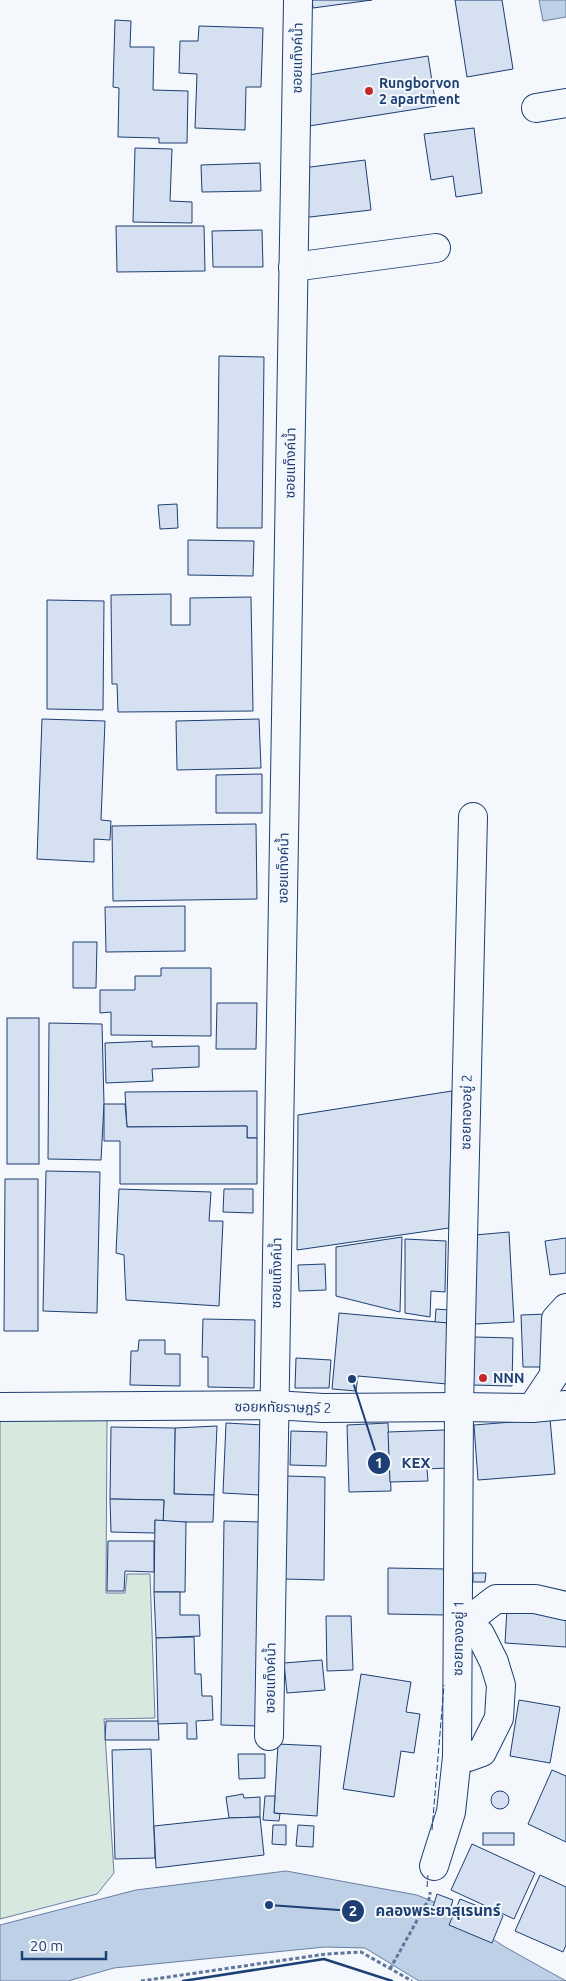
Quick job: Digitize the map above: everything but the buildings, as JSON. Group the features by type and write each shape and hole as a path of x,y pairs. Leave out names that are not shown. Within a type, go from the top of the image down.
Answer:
{"street":[{"name":"ซอยแท็งค์น้ำ","path":"269,1736 298,0"},
{"path":"536,108 566,103"},
{"path":"293,267 436,248"},
{"name":"ซอยทองอยู่ 2","path":"459,1407 473,818"},
{"path":"532,1408 554,1375 556,1319 566,1308"},
{"name":"ซอยหทัยราษฎร์ 2","path":"0,1408 274,1406 323,1408 532,1408 566,1405"},
{"name":"ซอยทองอยู่ 1","path":"434,1866 451,1812 457,1757 459,1407"},
{"path":"458,1618 474,1616 496,1599 535,1599 566,1606"},
{"path":"457,1757 482,1752 499,1718 501,1685 494,1662 480,1634 458,1618"}],"path":[{"path":"390,1969 430,1897"},
{"path":"141,1981 326,1954 361,1952 412,1981"}],"shaded area":[{"path":"0,1420 107,1420 106,1593 125,1593 127,1574 150,1574 155,1718 104,1719 114,1873 97,1894 0,1919"}],"water":[{"path":"539,0 566,0 566,17 543,21"},
{"path":"286,1871 417,1895 439,1904 505,1947 566,1981 419,1981 365,1948 325,1947 114,1968 68,1981 0,1981 0,1925 136,1890"}],"fence":[{"path":"432,1830 444,1685"},
{"path":"427,1887 428,1875"}],"wall":[{"path":"183,1981 324,1959 392,1981"}],"place":[{"name":"Rungborvon 2 apartment","path":"369,91"},
{"name":"NNN","path":"483,1378"},
{"name":"KEX","path":"352,1379"},
{"name":"คลองพระยาสุเรนทร์","path":"269,1905"}]}
